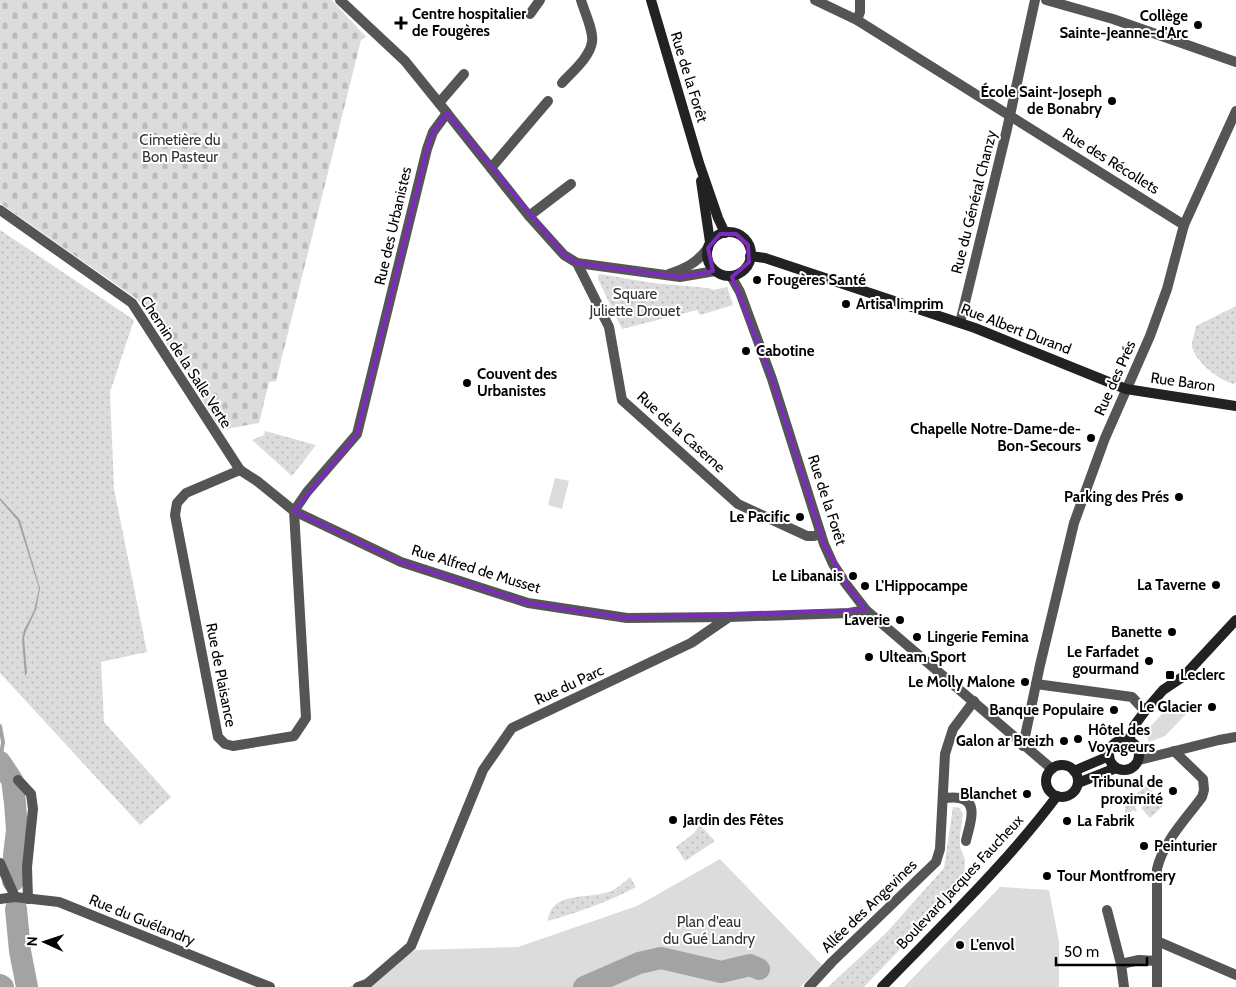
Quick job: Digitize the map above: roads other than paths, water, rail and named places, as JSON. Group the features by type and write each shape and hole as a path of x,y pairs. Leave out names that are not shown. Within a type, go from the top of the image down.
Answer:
{"main road":[{"name":"Rue de la Forêt","path":"651,0 699,163 725,233"},
{"name":"Rue de la Forêt","path":"699,163 709,245"},
{"path":"725,233 736,234 746,240 750,256 749,262 742,272 731,276 725,276 714,271 708,261 709,245 714,238 725,233"},
{"name":"Rue Albert Durand","path":"750,256 765,258 960,323 1126,389"},
{"name":"Rue Baron","path":"1126,389 1236,406"},
{"path":"1129,740 1134,726 1163,690 1184,676 1236,620"},
{"path":"1078,783 1074,770 1066,765 1052,768 1047,776 1047,786 1052,793 1057,796 1068,796 1078,783 1116,768 1125,770 1137,764 1140,755 1136,746 1129,740 1124,739 1114,743 1111,747 1109,756 1116,768"},
{"path":"1074,770 1109,756"},
{"name":"Boulevard Jacques Faucheux","path":"882,987 997,867 1057,796"}],"street":[{"path":"340,0 405,61 529,216 564,255 577,263 680,277 714,271"},
{"path":"530,14 540,0"},
{"path":"562,83 583,58 592,42 592,35 581,0"},
{"name":"Rue des Récollets","path":"815,0 857,20 1184,225"},
{"path":"857,20 860,12 860,0"},
{"name":"Rue du Général Chanzy","path":"960,323 1010,115 1035,0"},
{"path":"1046,0 1113,19 1236,62"},
{"path":"439,103 464,74"},
{"path":"491,168 548,101"},
{"name":"Rue des Urbanistes","path":"294,510 357,434 427,149 433,132 447,113"},
{"name":"Rue des Prés","path":"1023,746 1074,523 1105,438 1150,336 1167,288 1184,225 1235,114"},
{"path":"529,216 571,184"},
{"name":"Chemin de la Salle Verte","path":"0,210 132,303 240,470"},
{"path":"666,275 692,265 709,245"},
{"name":"Rue de la Caserne","path":"577,263 610,327 622,400 738,504 808,536 821,534"},
{"name":"Rue de la Forêt","path":"731,276 740,292 772,379 821,534 833,564 846,584 866,610 974,701 1023,746 1052,768"},
{"name":"Rue de Plaisance","path":"240,470 186,493 177,503 175,515 218,737 225,744 233,746 294,736 306,718 294,510"},
{"name":"Rue Alfred de Musset","path":"240,470 294,510 401,562 528,603 627,618 729,617"},
{"path":"729,617 849,613 866,610"},
{"name":"Rue du Parc","path":"358,987 367,984 411,946 483,770 512,728 691,643 729,617"},
{"path":"1036,684 1132,697 1145,711"},
{"name":"Allée des Angevines","path":"809,987 832,962 936,862 940,849 945,754 954,729 974,701"},
{"path":"1139,760 1174,750 1236,737"},
{"path":"1157,987 1156,869 1168,844 1202,797 1204,790 1203,779 1174,750"},
{"path":"18,780 31,794 33,809 27,867 28,899"},
{"path":"943,798 959,798 965,800 970,805 972,817 966,841"},
{"path":"0,863 15,898"},
{"name":"Rue du Guélandry","path":"0,899 15,898 59,902 270,987"},
{"path":"1107,910 1121,964 1124,987"},
{"path":"1157,941 1236,975"},
{"path":"1121,964 1139,960 1157,960"}],"waterway":[{"path":"0,726 3,742 0,762"},
{"path":"0,762 12,780 15,803 17,830 13,881"},
{"path":"16,909 20,951 27,987"},
{"path":"584,987 639,963 661,958 721,972 750,965 759,969"}],"place":[{"name":"Centre hospitalier de Fougères","path":"401,23"},
{"name":"Collège Sainte-Jeanne-d'Arc","path":"1198,25"},
{"name":"École Saint-Joseph de Bonabry","path":"1112,101"},
{"name":"Fougères Santé","path":"757,280"},
{"name":"Artisa Imprim","path":"846,304"},
{"name":"Cabotine","path":"746,351"},
{"name":"Couvent des Urbanistes","path":"467,383"},
{"name":"Chapelle Notre-Dame-de- Bon-Secours","path":"1091,438"},
{"name":"Parking des Prés","path":"1179,497"},
{"name":"Le Pacific","path":"800,517"},
{"name":"Le Libanais","path":"853,576"},
{"name":"La Taverne","path":"1216,585"},
{"name":"L'Hippocampe","path":"865,586"},
{"name":"Laverie","path":"900,620"},
{"name":"Banette","path":"1172,632"},
{"name":"Lingerie Femina","path":"917,637"},
{"name":"Ulteam Sport","path":"869,657"},
{"name":"Le Farfadet gourmand","path":"1149,661"},
{"name":"Leclerc","path":"1170,675"},
{"name":"Le Molly Malone","path":"1025,682"},
{"name":"Le Glacier","path":"1212,707"},
{"name":"Banque Populaire","path":"1114,710"},
{"name":"Hôtel des Voyageurs","path":"1078,739"},
{"name":"Galon ar Breizh","path":"1064,741"},
{"name":"Tribunal de proximité","path":"1173,791"},
{"name":"Blanchet","path":"1027,794"},
{"name":"Jardin des Fêtes","path":"673,820"},
{"name":"La Fabrik","path":"1067,821"},
{"name":"Peinturier","path":"1144,846"},
{"name":"Tour Montfromery","path":"1047,876"},
{"name":"L'envol","path":"960,945"}],"park label":[{"name":"Cimetière du Bon Pasteur","path":"180,148"},
{"name":"Square Juliette Drouet","path":"635,302"},
{"name":"Plan d'eau du Gué Landry","path":"709,930"}]}
